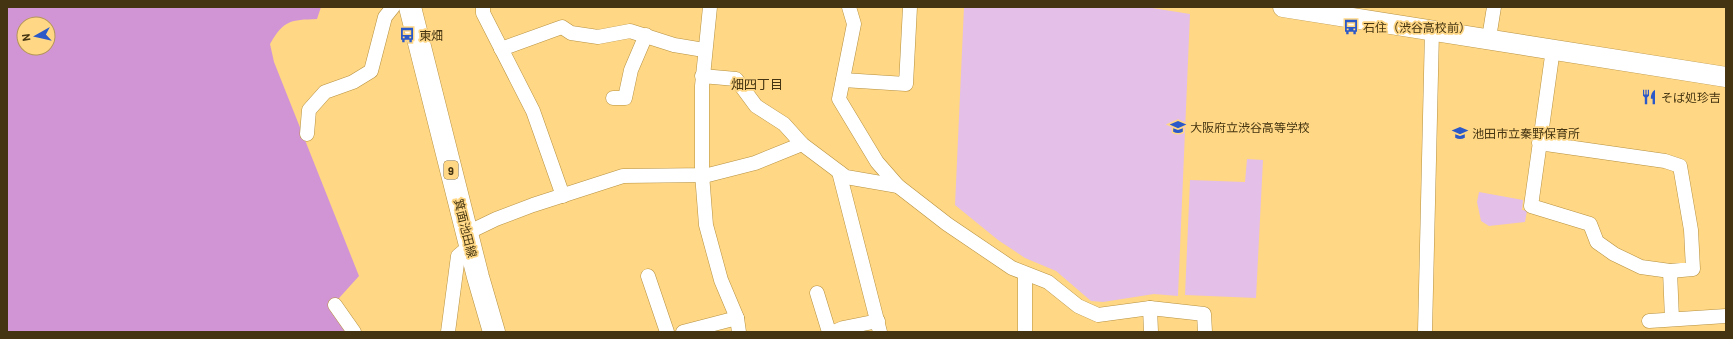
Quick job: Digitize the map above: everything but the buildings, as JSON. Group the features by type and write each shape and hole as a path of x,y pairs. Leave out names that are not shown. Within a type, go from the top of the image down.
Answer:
{"main road":[{"name":"箕面池田線","path":"410,7 494,332"}],"street":[{"path":"307,134 309,110 325,92 353,82 371,71 385,17 393,7"},
{"path":"483,7 483,13 533,110 563,196"},
{"path":"683,332 742,328 721,280 706,225 702,174 702,76 709,7"},
{"path":"849,7 854,24 839,99 877,162 898,186 947,224 1012,268 1048,282 1078,306 1098,315 1150,308 1204,314 1205,332"},
{"path":"843,80 906,84 910,7"},
{"path":"1283,7 1316,10 1432,31 1489,38 1726,76"},
{"path":"1489,38 1494,7"},
{"path":"501,49 562,27 572,33 598,37 630,31 674,45 704,50"},
{"path":"1425,332 1432,31"},
{"path":"613,98 625,98 631,70 646,35"},
{"path":"1539,143 1665,162 1680,166 1691,230 1693,269 1670,271 1641,267 1614,254 1597,242 1590,224 1530,206 1539,143 1554,49"},
{"path":"702,76 736,79 756,106 784,124 802,144 846,177 898,186"},
{"path":"448,332 458,256 469,240 496,219 623,176 644,177 708,175 755,163 802,144"},
{"path":"834,332 843,328 879,327 840,172"},
{"path":"1670,271 1672,319"},
{"path":"1025,274 1025,332"},
{"path":"648,276 667,332"},
{"path":"817,293 829,332"},
{"path":"335,305 354,332"},
{"path":"1150,308 1151,332"},
{"path":"1649,321 1726,316"}],"shaded area":[{"path":"7,7 321,7 317,19 300,20 289,23 279,30 270,44 274,62 359,276 331,307 347,332 7,332"},
{"path":"964,7 1146,7 1190,14 1178,296 1154,294 1103,302 1091,301 1056,271 1025,258 998,240 955,205"},
{"path":"1247,159 1263,160 1256,298 1185,295 1190,180 1245,182"},
{"path":"1479,192 1523,200 1522,210 1527,211 1525,222 1489,226 1481,221 1477,202"}],"place":[{"name":"石住（渋谷高校前）","path":"1351,27"},
{"name":"東畑","path":"407,35"},
{"name":"そば処珍吉","path":"1649,97"},
{"name":"大阪府立渋谷高等学校","path":"1178,127"},
{"name":"池田市立秦野保育所","path":"1460,133"}],"district":[{"name":"畑四丁目","path":"757,84"}]}
